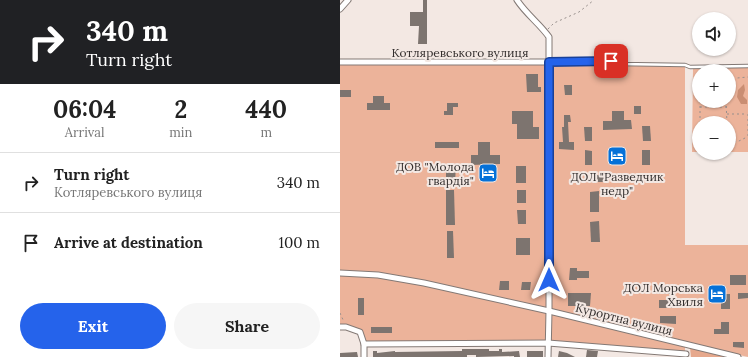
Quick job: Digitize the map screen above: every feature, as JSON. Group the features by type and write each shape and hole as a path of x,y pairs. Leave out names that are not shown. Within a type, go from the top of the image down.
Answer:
{"street":[{"path":"340,9 348,0"},
{"path":"516,0 549,38 548,357"},
{"name":"Котляревського вулиця","path":"340,62 549,62"},
{"name":"Курортна вулиця","path":"340,274 378,275 416,282 549,311 738,357"},
{"path":"343,327 360,332 364,344 364,357"},
{"name":"Курортна вулиця","path":"364,344 548,343 686,356"},
{"path":"685,344 686,356"}],"lane":[{"name":"Котляревського вулиця","path":"549,62 611,61 620,64 685,65 690,67 748,66"}],"path":[{"path":"545,32 554,23 579,12 594,0"},
{"path":"736,79 748,77"},
{"path":"726,108 727,114 748,114 748,136 736,142"},
{"path":"340,313 343,327"}],"shaded area":[{"path":"340,62 549,62 685,66 685,245 748,245 748,357 612,325 685,344 685,353 548,342 364,344 360,331 340,327"},
{"path":"736,68 748,68 748,152 736,152 736,116 692,116 693,108 736,108"},
{"path":"744,84 745,90 743,96 747,100 747,104 741,104 737,97 738,90"},
{"path":"690,348 728,357 691,357"}],"building":[{"path":"423,0 427,0 427,44 418,44 419,26 410,26 410,12 423,12"},
{"path":"526,74 538,74 538,87 541,87 541,92 527,92"},
{"path":"564,85 572,85 572,95 565,95"},
{"path":"340,90 351,90 351,97 340,97"},
{"path":"373,96 384,96 384,103 390,103 390,110 367,110 367,103 373,103"},
{"path":"447,103 458,103 458,107 453,107 453,115 444,115 444,111 447,111"},
{"path":"634,106 641,106 641,114 634,114"},
{"path":"512,111 533,111 533,127 539,127 539,139 517,139 517,124 512,124"},
{"path":"612,111 624,111 624,120 631,120 632,129 603,130 603,121 612,121"},
{"path":"564,115 570,115 571,122 568,122 569,142 574,142 574,150 559,149 559,142 563,142 562,127 564,127"},
{"path":"642,126 650,126 651,141 643,141"},
{"path":"584,127 592,127 592,141 585,141"},
{"path":"435,142 459,142 459,148 435,148"},
{"path":"478,142 490,142 490,155 500,155 500,164 471,165 471,155 478,155"},
{"path":"585,150 592,151 592,165 585,165"},
{"path":"642,150 650,150 650,165 642,165"},
{"path":"446,164 456,164 455,183 446,183"},
{"path":"516,166 526,166 526,183 516,183"},
{"path":"592,175 605,175 605,182 592,182"},
{"path":"630,175 644,175 644,181 630,182"},
{"path":"446,190 454,190 455,225 446,225"},
{"path":"517,190 526,190 526,203 517,203"},
{"path":"599,191 599,212 590,212 590,192"},
{"path":"517,210 526,210 526,224 518,224"},
{"path":"599,221 600,242 591,242 590,222"},
{"path":"447,231 453,231 454,258 447,258"},
{"path":"516,238 530,238 530,255 516,255"},
{"path":"570,268 577,268 577,271 589,271 589,278 569,280"},
{"path":"730,275 746,275 746,285 730,285"},
{"path":"500,281 509,281 509,290 499,290"},
{"path":"522,282 531,282 530,290 521,290"},
{"path":"653,287 672,288 671,294 653,293"},
{"path":"568,293 591,293 590,306 568,306"},
{"path":"738,293 748,293 748,298 738,299"},
{"path":"721,294 730,294 730,309 721,309"},
{"path":"358,298 364,298 364,315 358,315"},
{"path":"659,300 672,300 672,308 659,308"},
{"path":"660,316 676,316 676,324 660,323"},
{"path":"721,322 729,322 729,334 714,334 714,329 721,329"},
{"path":"371,327 392,327 392,333 371,333"},
{"path":"733,342 744,342 744,348 733,347"},
{"path":"462,349 489,349 489,351 499,351 499,349 502,349 502,352 519,351 520,357 476,357 476,355 467,355 467,357 373,357 373,351 377,351 377,353 395,351 462,351"},
{"path":"587,350 598,351 597,357 586,357"},
{"path":"527,351 543,351 543,357 527,357"},
{"path":"559,351 567,353 575,357 558,357"},
{"path":"357,352 358,357 340,357 340,353"}],"place":[{"name":"ДОЛ \"Разведчик недр\"","path":"617,156"},
{"name":"ДОВ \"Молода гвардія\"","path":"488,173"},
{"name":"ДОЛ Морська Хвиля","path":"717,294"}],"route":[{"path":"549,280 549,62 611,61"}]}
